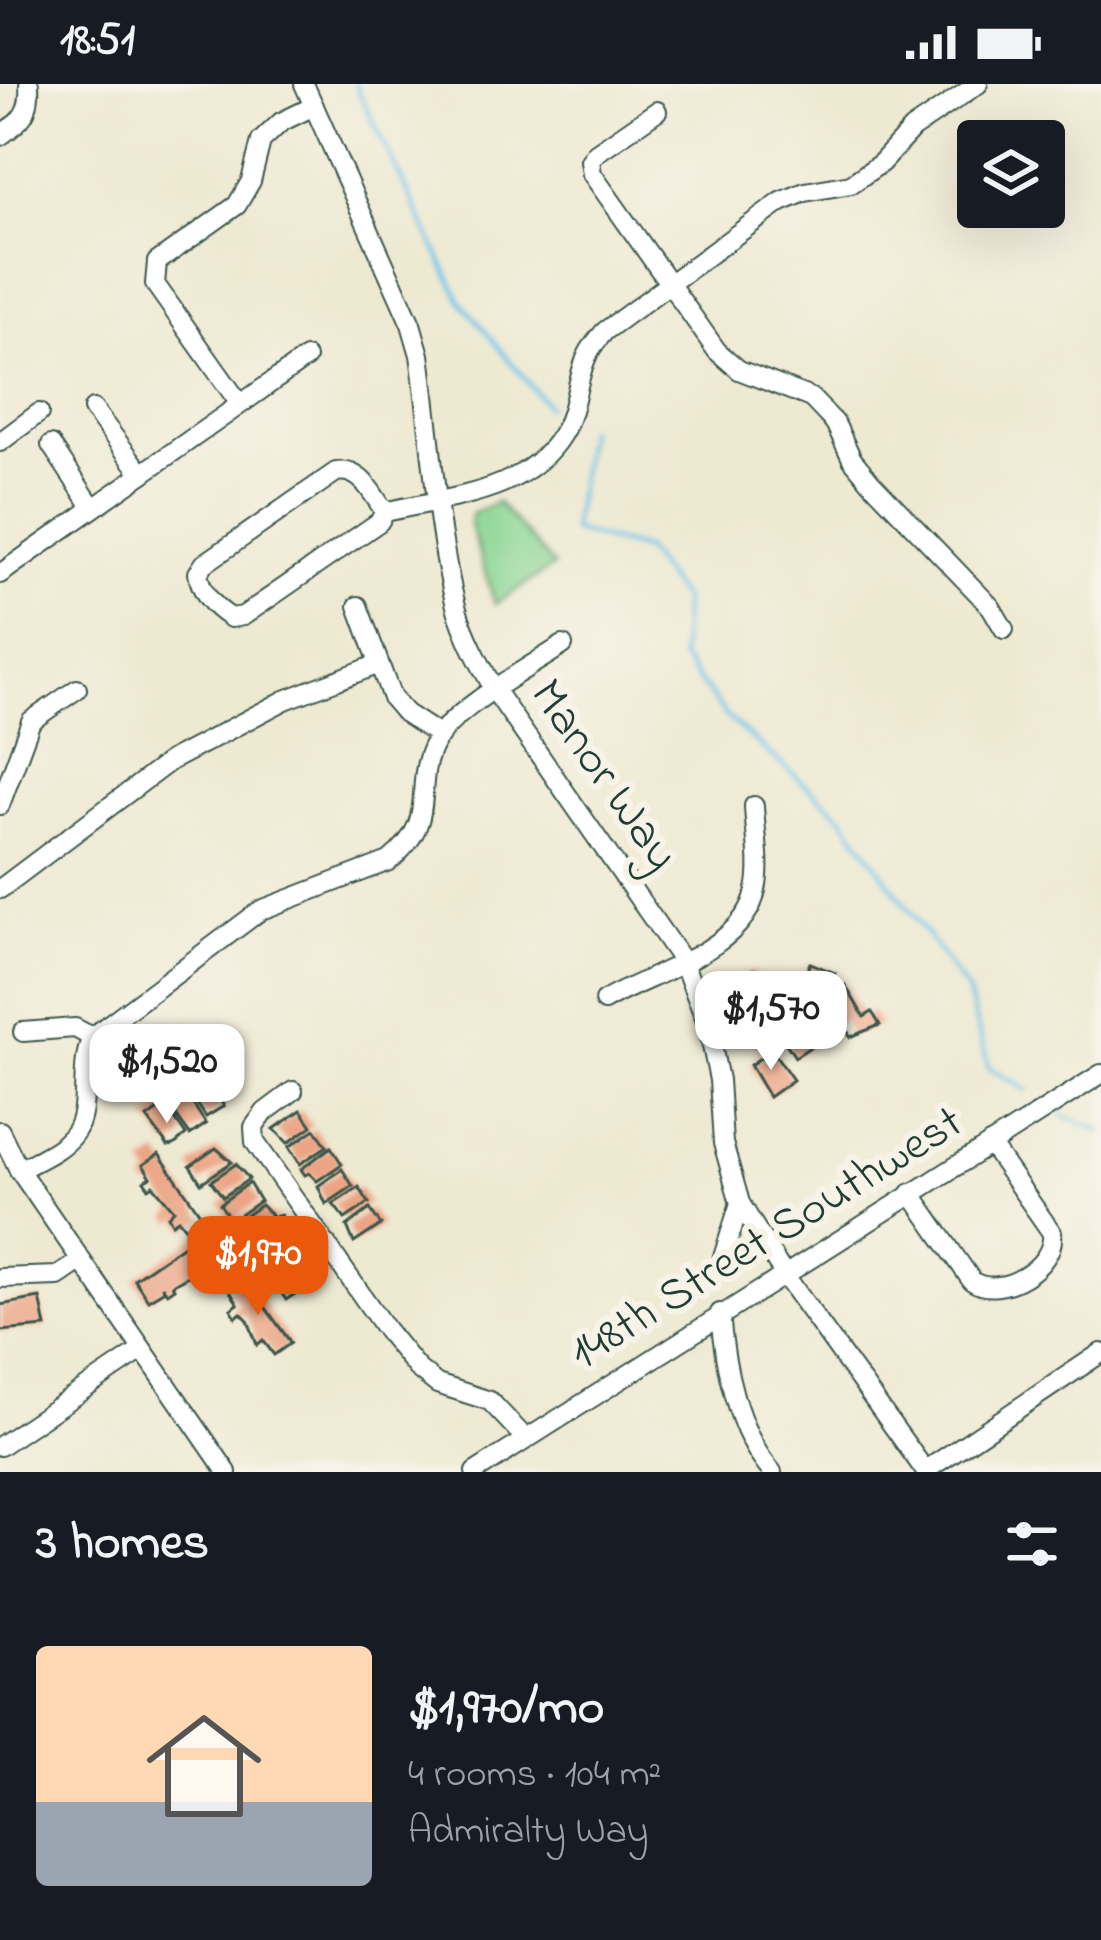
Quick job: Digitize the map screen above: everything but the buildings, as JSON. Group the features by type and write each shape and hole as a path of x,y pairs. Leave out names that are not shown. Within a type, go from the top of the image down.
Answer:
{"street":[{"path":"0,136 24,119 30,101 28,84"},
{"name":"Manor Way","path":"304,84 411,324 420,355 457,610 495,691 683,962 711,1038 725,1155 740,1203 783,1273 926,1472"},
{"path":"385,512 357,473 336,472 204,565 198,574 204,592 231,618 243,616 379,523 385,512 471,496 503,483 541,458 562,434 587,355 605,331 781,202 805,192 851,184 881,163 912,130 978,84"},
{"path":"240,404 154,284 157,262 237,205 250,182 261,141 281,122 314,106"},
{"path":"657,111 596,153 590,169 717,351 739,370 811,398 836,423 852,459 871,482 992,607 1004,629"},
{"path":"1,571 306,358"},
{"path":"93,409 142,474"},
{"path":"0,442 39,413"},
{"path":"51,445 93,508"},
{"path":"358,606 392,698 405,713 440,736"},
{"path":"19,1170 62,1145 76,1130 84,1055 92,1037 262,910 389,862 405,849 424,813 428,766 440,736 451,722 563,645"},
{"path":"0,889 170,761 285,700 380,664"},
{"path":"0,805 31,721 77,689"},
{"path":"604,1001 730,935 753,906 758,885 754,806"},
{"path":"22,1032 75,1028 92,1037"},
{"name":"148th Street Southwest","path":"475,1472 1101,1074"},
{"path":"293,1091 254,1127 256,1142 417,1368 437,1384 490,1401 525,1438"},
{"path":"0,1131 19,1170 227,1472"},
{"path":"911,1193 972,1281 984,1288 1005,1287 1048,1256 1052,1233 990,1144"},
{"path":"719,1270 740,1203"},
{"path":"0,1278 58,1276 80,1261"},
{"path":"720,1313 722,1341 741,1414 759,1456 772,1472"},
{"path":"0,1446 142,1350"},
{"path":"926,1472 1101,1353"}],"green space":[{"path":"497,502 554,566 495,604 470,525 472,514"}],"waterway":[{"path":"355,84 461,301 547,406"},
{"path":"587,428 572,531 644,549 683,600 681,658 728,718 842,816 967,991 989,1068 1027,1090"},
{"path":"1062,1115 1101,1131"}]}
